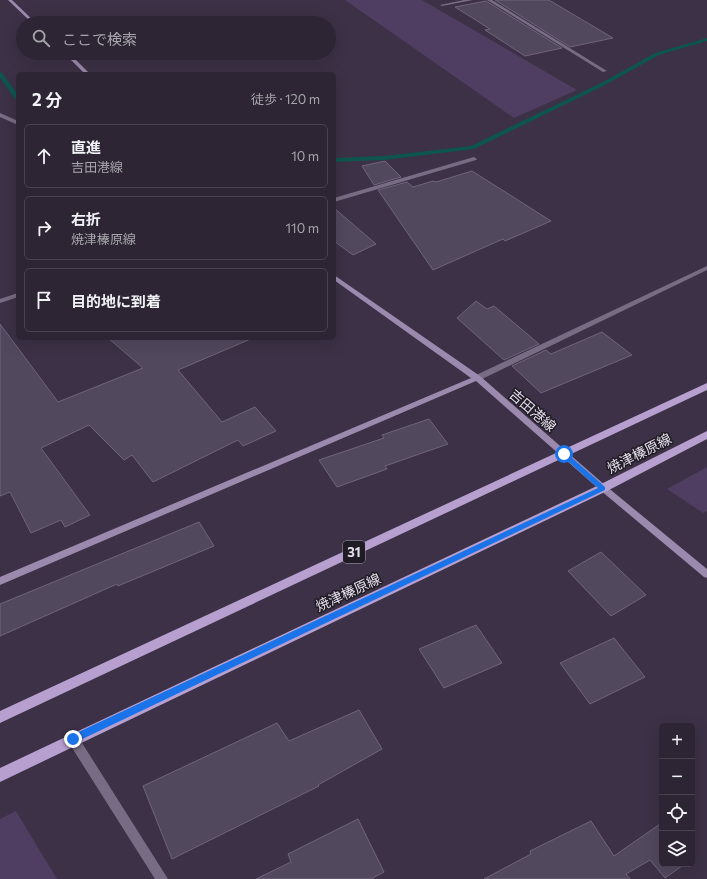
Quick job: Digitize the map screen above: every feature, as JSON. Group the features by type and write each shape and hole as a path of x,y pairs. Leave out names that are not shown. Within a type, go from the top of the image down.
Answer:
{"main road":[{"path":"10,0 27,16"},
{"path":"73,60 86,72"},
{"name":"吉田港線","path":"336,278 477,378 603,488 707,574"},
{"path":"0,581 477,378"},
{"name":"31","path":"0,717 707,386"},
{"name":"焼津榛原線","path":"0,775 603,488 707,435"}],"street":[{"path":"442,5 471,0"},
{"path":"489,0 605,71"},
{"path":"0,115 16,122"},
{"path":"336,199 474,159"},
{"path":"477,378 707,268"},
{"path":"0,301 16,296"},
{"path":"73,739 162,879"}],"shaded area":[{"path":"345,0 422,0 577,90 514,118"},
{"path":"707,467 707,511 703,513 667,489"},
{"path":"16,811 57,879 0,879 0,819"}],"building":[{"path":"495,0 549,0 613,38 570,47"},
{"path":"486,1 562,48 525,56 485,30 490,29 455,7"},
{"path":"385,161 401,177 374,185 362,166"},
{"path":"472,171 551,221 505,241 503,239 433,270 378,190 407,182 413,187"},
{"path":"336,210 376,244 353,255 336,242"},
{"path":"476,301 487,309 494,306 539,344 504,360 457,318"},
{"path":"0,324 58,402 143,368 110,340 248,340 178,370 222,422 255,407 276,431 243,446 238,440 153,482 132,455 124,460 89,425 41,448 90,515 65,527 61,520 31,533 10,492 0,496"},
{"path":"602,332 632,355 541,393 512,366 546,350 551,354"},
{"path":"429,419 448,444 385,466 387,469 337,487 319,460 384,438 382,435"},
{"path":"199,522 214,546 118,586 117,584 0,636 0,604"},
{"path":"601,552 646,595 611,616 568,571"},
{"path":"476,625 502,663 444,688 419,649"},
{"path":"614,638 645,677 590,704 560,663"},
{"path":"359,710 382,749 318,785 319,786 172,859 143,786 277,723 289,741"},
{"path":"358,819 384,872 371,879 256,879 291,862 288,854"},
{"path":"591,821 614,856 659,825 659,867 681,867 665,878 650,860 626,874 630,879 484,879 531,854 530,851"}],"waterway":[{"path":"336,160 384,158 472,148 605,83 657,54 707,39"},
{"path":"0,74 16,96"}],"route":[{"path":"73,739 603,488 564,454"}]}
